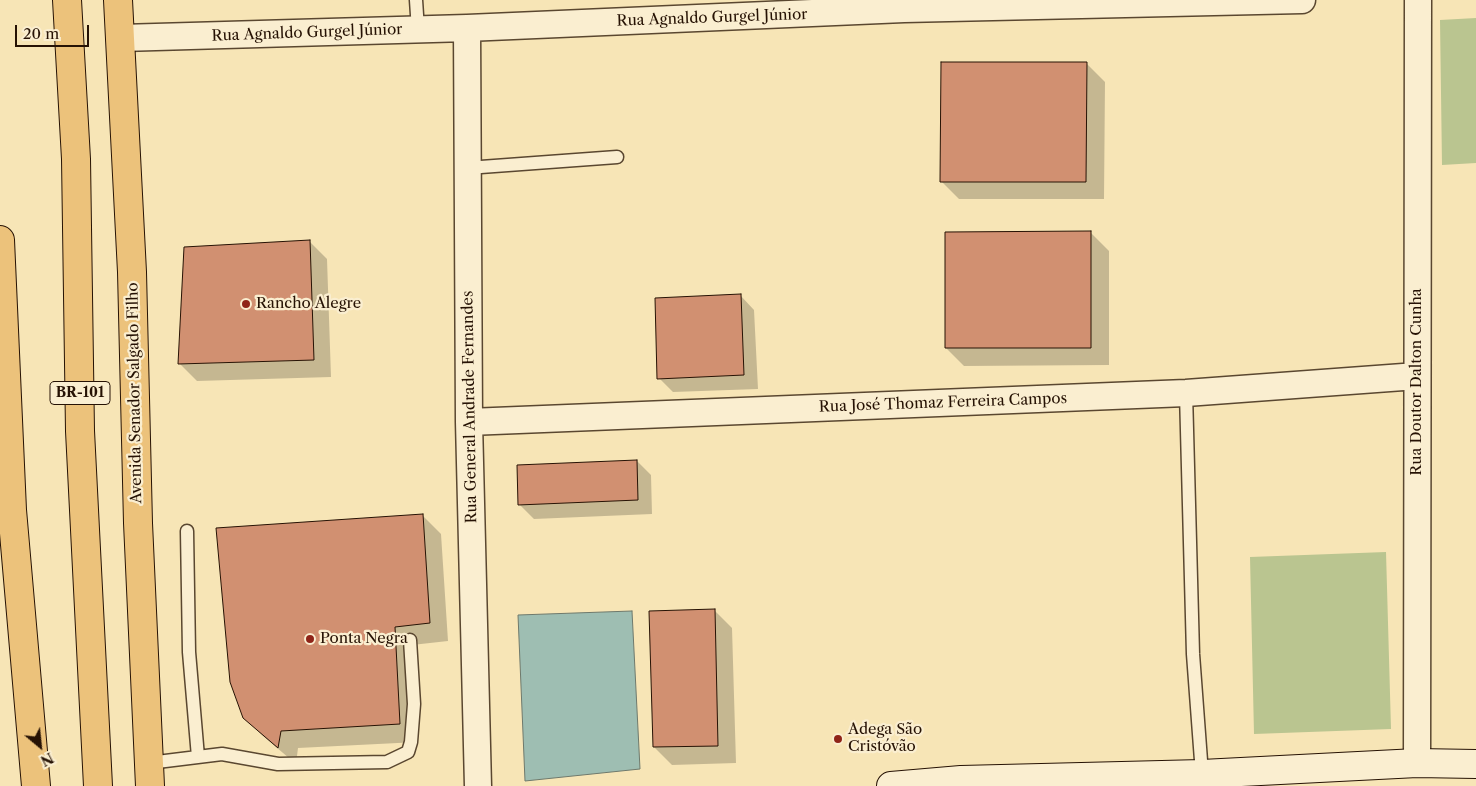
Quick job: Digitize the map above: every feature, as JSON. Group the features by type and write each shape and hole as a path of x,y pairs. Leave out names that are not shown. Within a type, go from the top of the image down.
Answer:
{"main road":[{"name":"BR-101","path":"67,0 76,159 81,441 98,786"},
{"name":"Avenida Senador Salgado Filho","path":"118,0 132,262 138,523 150,775"},
{"path":"0,240 12,510 36,786"},
{"path":"0,467 12,510"},
{"path":"891,786 961,780 1202,774 1417,763 1476,764"}],"street":[{"name":"Rua Agnaldo Gurgel Júnior","path":"121,38 418,30 904,9 1302,0"},
{"name":"Rua Doutor Dalton Cunha","path":"1417,763 1418,0"},
{"name":"Rua General Andrade Fernandes","path":"467,28 469,422 478,786"},
{"name":"Rua José Thomaz Ferreira Campos","path":"469,422 1186,393 1417,376"}],"lane":[{"path":"416,0 418,30"},
{"path":"467,168 617,157"},
{"path":"1186,393 1193,654 1202,774"},
{"path":"187,531 190,652 198,757"},
{"path":"150,775 198,757 222,754 278,764 387,762 408,752 411,742 414,704 410,640"}],"green space":[{"path":"1476,18 1476,163 1442,165 1440,20"},
{"path":"1386,552 1391,729 1254,734 1250,557"}],"shaded area":[{"path":"632,611 640,769 525,781 518,615"}],"building":[{"path":"941,62 1087,62 1086,182 940,182"},
{"path":"1091,231 1091,348 945,348 945,232"},
{"name":"Rancho Alegre","path":"310,240 314,360 178,364 184,247"},
{"path":"741,294 744,375 657,379 655,298"},
{"path":"637,460 638,500 518,505 517,465"},
{"name":"Ponta Negra","path":"423,514 430,623 395,627 400,724 281,731 278,748 243,718 230,682 216,528"},
{"path":"715,609 718,746 653,747 649,611"}],"place":[{"name":"Rancho Alegre","path":"246,304"},
{"name":"Ponta Negra","path":"310,639"},
{"name":"Adega São Cristóvão","path":"838,739"}]}
